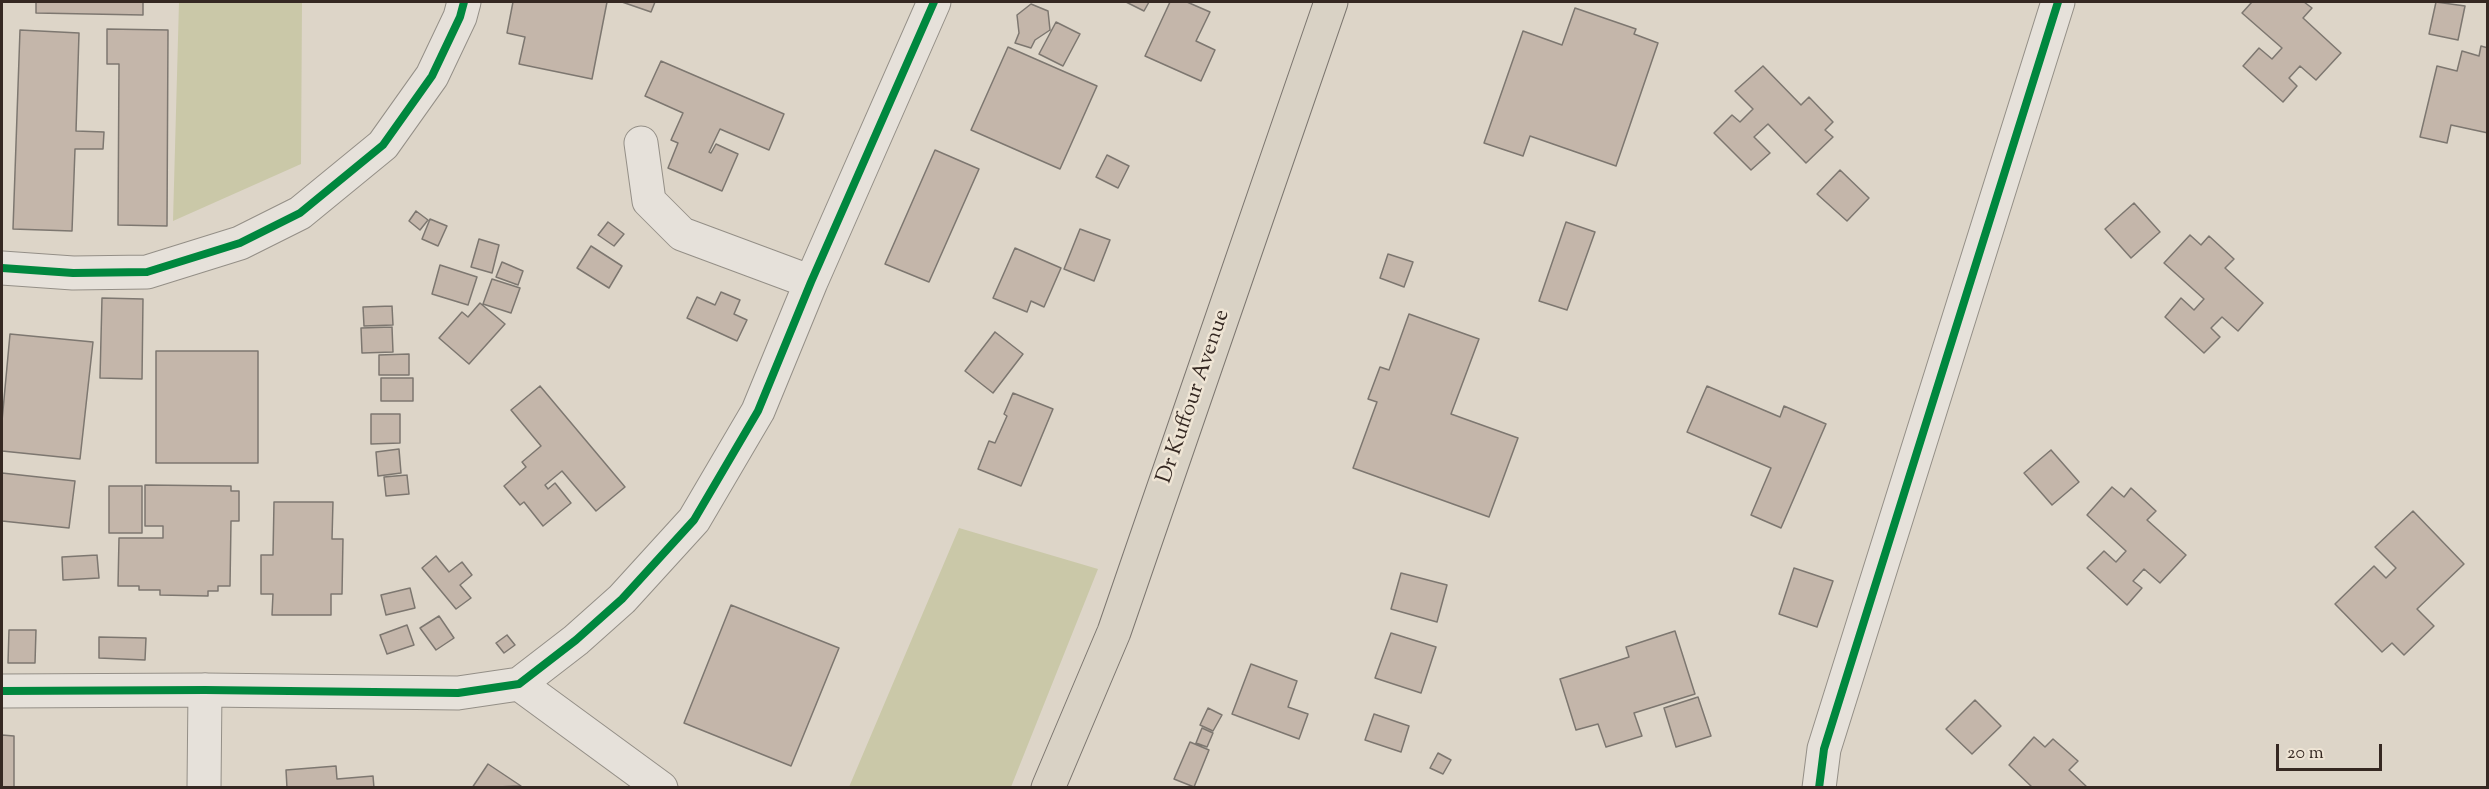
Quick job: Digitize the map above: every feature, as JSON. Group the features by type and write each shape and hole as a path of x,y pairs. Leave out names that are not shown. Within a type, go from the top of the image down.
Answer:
{"main road":[{"name":"Dr Kuffour Avenue","path":"1048,788 1114,632 1331,2"}],"street":[{"path":"2,268 73,273 147,272 240,243 300,213 383,145 432,76 460,17 464,2"},
{"path":"2,692 205,690 458,693 519,684 576,640 622,599 694,520 758,411 811,282 934,2"},
{"path":"1819,788 1824,748 2058,2"},
{"path":"641,143 649,201 682,234 811,282"},
{"path":"519,684 661,788"},
{"path":"204,788 205,690"}],"shaded area":[{"path":"179,2 302,2 301,164 173,221"},
{"path":"959,528 1098,569 1011,787 849,787"}],"building":[{"path":"36,2 143,2 143,15 36,13"},
{"path":"513,2 607,2 592,79 519,64 525,37 507,33"},
{"path":"622,2 655,2 651,12"},
{"path":"1126,2 1149,2 1144,11"},
{"path":"1170,2 1187,2 1210,12 1196,41 1215,50 1201,81 1145,56"},
{"path":"2252,2 2304,2 2312,8 2303,18 2341,53 2316,80 2300,66 2289,78 2297,86 2283,102 2243,66 2259,48 2272,59 2282,48 2242,13"},
{"path":"2436,2 2465,6 2458,40 2429,34"},
{"path":"1031,4 1048,11 1050,30 1035,40 1031,48 1015,43 1019,33 1017,15"},
{"path":"1575,8 1636,29 1634,34 1658,43 1616,166 1530,136 1523,156 1484,143 1523,31 1562,45"},
{"path":"1056,22 1080,34 1063,66 1039,54"},
{"path":"107,29 168,30 167,226 118,225 119,64 107,64"},
{"path":"20,30 79,33 76,131 104,132 103,149 75,149 72,231 13,229"},
{"path":"2481,46 2488,48 2488,133 2451,125 2447,143 2420,137 2437,66 2457,71 2462,51 2479,56"},
{"path":"1008,47 1097,86 1060,169 971,130"},
{"path":"661,61 784,114 769,150 720,129 709,152 711,153 716,144 738,154 722,191 668,168 678,143 671,140 683,113 645,96"},
{"path":"1763,66 1801,105 1809,97 1833,122 1825,130 1833,137 1806,163 1768,124 1754,137 1770,153 1751,170 1714,133 1732,115 1740,122 1753,109 1735,91"},
{"path":"935,150 979,169 929,282 885,264"},
{"path":"1107,155 1129,166 1118,188 1096,177"},
{"path":"1840,170 1869,198 1847,221 1817,194"},
{"path":"2134,203 2160,232 2131,258 2105,229"},
{"path":"416,211 428,220 420,230 409,221"},
{"path":"430,219 447,226 438,246 422,239"},
{"path":"608,222 624,234 614,246 598,235"},
{"path":"1566,222 1595,232 1567,310 1539,301"},
{"path":"1080,229 1110,240 1094,281 1064,269"},
{"path":"2190,235 2201,245 2209,236 2234,259 2225,268 2263,303 2238,331 2222,317 2211,328 2220,337 2204,353 2165,317 2181,298 2194,310 2204,299 2164,263"},
{"path":"479,239 499,245 492,273 471,267"},
{"path":"591,246 622,266 609,288 577,268"},
{"path":"1015,248 1061,268 1044,307 1031,301 1027,312 993,298"},
{"path":"1388,254 1413,262 1404,287 1380,278"},
{"path":"502,262 523,271 518,285 496,277"},
{"path":"440,265 477,277 468,305 432,294"},
{"path":"492,279 520,288 511,313 483,304"},
{"path":"721,292 740,300 734,314 747,320 737,341 687,318 697,297 715,305"},
{"path":"102,298 143,299 142,379 100,378"},
{"path":"480,303 505,324 469,364 439,338 462,312 468,317"},
{"path":"392,306 393,325 364,326 363,307"},
{"path":"1409,314 1479,339 1451,414 1518,438 1489,517 1353,468 1377,402 1368,399 1380,367 1389,370"},
{"path":"392,327 393,352 362,353 361,328"},
{"path":"995,332 1023,354 993,393 965,371"},
{"path":"10,334 93,342 80,459 2,451 2,421"},
{"path":"156,351 258,351 258,463 156,463"},
{"path":"409,354 409,375 379,375 379,355"},
{"path":"381,378 413,378 413,401 381,401"},
{"path":"540,386 625,487 596,511 562,471 545,485 548,489 555,483 571,503 543,526 524,502 520,505 504,486 526,467 522,462 541,446 511,410"},
{"path":"1707,386 1780,417 1784,406 1826,424 1781,528 1751,515 1771,468 1687,432"},
{"path":"1013,393 1053,409 1021,486 978,469 989,441 995,443 1007,416 1004,414"},
{"path":"371,414 400,414 400,443 371,444"},
{"path":"399,449 401,473 378,476 376,452"},
{"path":"2051,450 2079,482 2052,505 2024,473"},
{"path":"2,473 75,481 69,528 2,521"},
{"path":"407,475 409,494 386,496 384,477"},
{"path":"145,485 231,486 231,491 239,491 239,521 231,521 230,586 218,586 218,591 208,591 208,596 160,595 160,590 139,590 139,586 118,586 119,538 163,538 163,526 145,526"},
{"path":"109,486 142,486 142,533 109,533"},
{"path":"2112,487 2124,497 2131,488 2156,511 2147,520 2186,555 2160,583 2144,569 2133,581 2142,588 2127,605 2087,568 2104,551 2116,562 2126,551 2087,515"},
{"path":"274,502 333,502 332,539 343,539 342,594 331,594 331,615 272,615 273,594 261,594 261,555 273,555"},
{"path":"2413,511 2464,564 2417,609 2434,626 2404,655 2392,643 2382,652 2335,604 2374,566 2386,578 2396,568 2375,547"},
{"path":"97,555 99,578 63,580 62,557"},
{"path":"436,556 449,572 462,562 472,575 460,585 471,598 456,609 422,568"},
{"path":"1794,568 1833,581 1817,627 1779,614"},
{"path":"1401,573 1447,585 1437,622 1391,609"},
{"path":"410,588 415,608 386,615 381,595"},
{"path":"731,605 839,648 791,766 684,723"},
{"path":"439,616 454,638 436,650 420,628"},
{"path":"407,625 414,645 387,654 380,635"},
{"path":"9,630 36,630 35,663 8,663"},
{"path":"1675,631 1695,694 1634,713 1642,736 1606,747 1598,724 1576,730 1560,679 1629,657 1626,647"},
{"path":"1391,633 1436,647 1421,693 1375,678"},
{"path":"507,635 515,645 504,653 496,643"},
{"path":"99,637 146,638 145,660 99,658"},
{"path":"1251,664 1297,681 1288,707 1308,714 1299,739 1232,714"},
{"path":"1698,697 1711,736 1676,747 1664,708"},
{"path":"1975,700 2001,726 1972,754 1946,729"},
{"path":"1208,708 1222,715 1213,731 1200,725"},
{"path":"1374,714 1409,726 1401,752 1365,740"},
{"path":"1202,728 1213,733 1207,747 1196,743"},
{"path":"2,735 14,736 14,788 2,788"},
{"path":"2034,737 2045,747 2053,739 2078,761 2069,770 2088,788 2033,788 2009,765"},
{"path":"1190,742 1209,750 1194,787 1174,779"},
{"path":"1438,753 1451,760 1443,774 1430,768"},
{"path":"488,764 521,786 472,788"},
{"path":"336,766 337,779 373,776 374,788 287,788 286,770"}],"cycle path":[{"path":"2,268 73,273 147,272 240,243 300,213 383,145 432,76 460,17 464,2"},
{"path":"2,691 205,690 458,693 519,684 576,640 622,599 694,520 758,411 811,282 934,2"},
{"path":"1819,788 1824,749 2058,2"}]}
